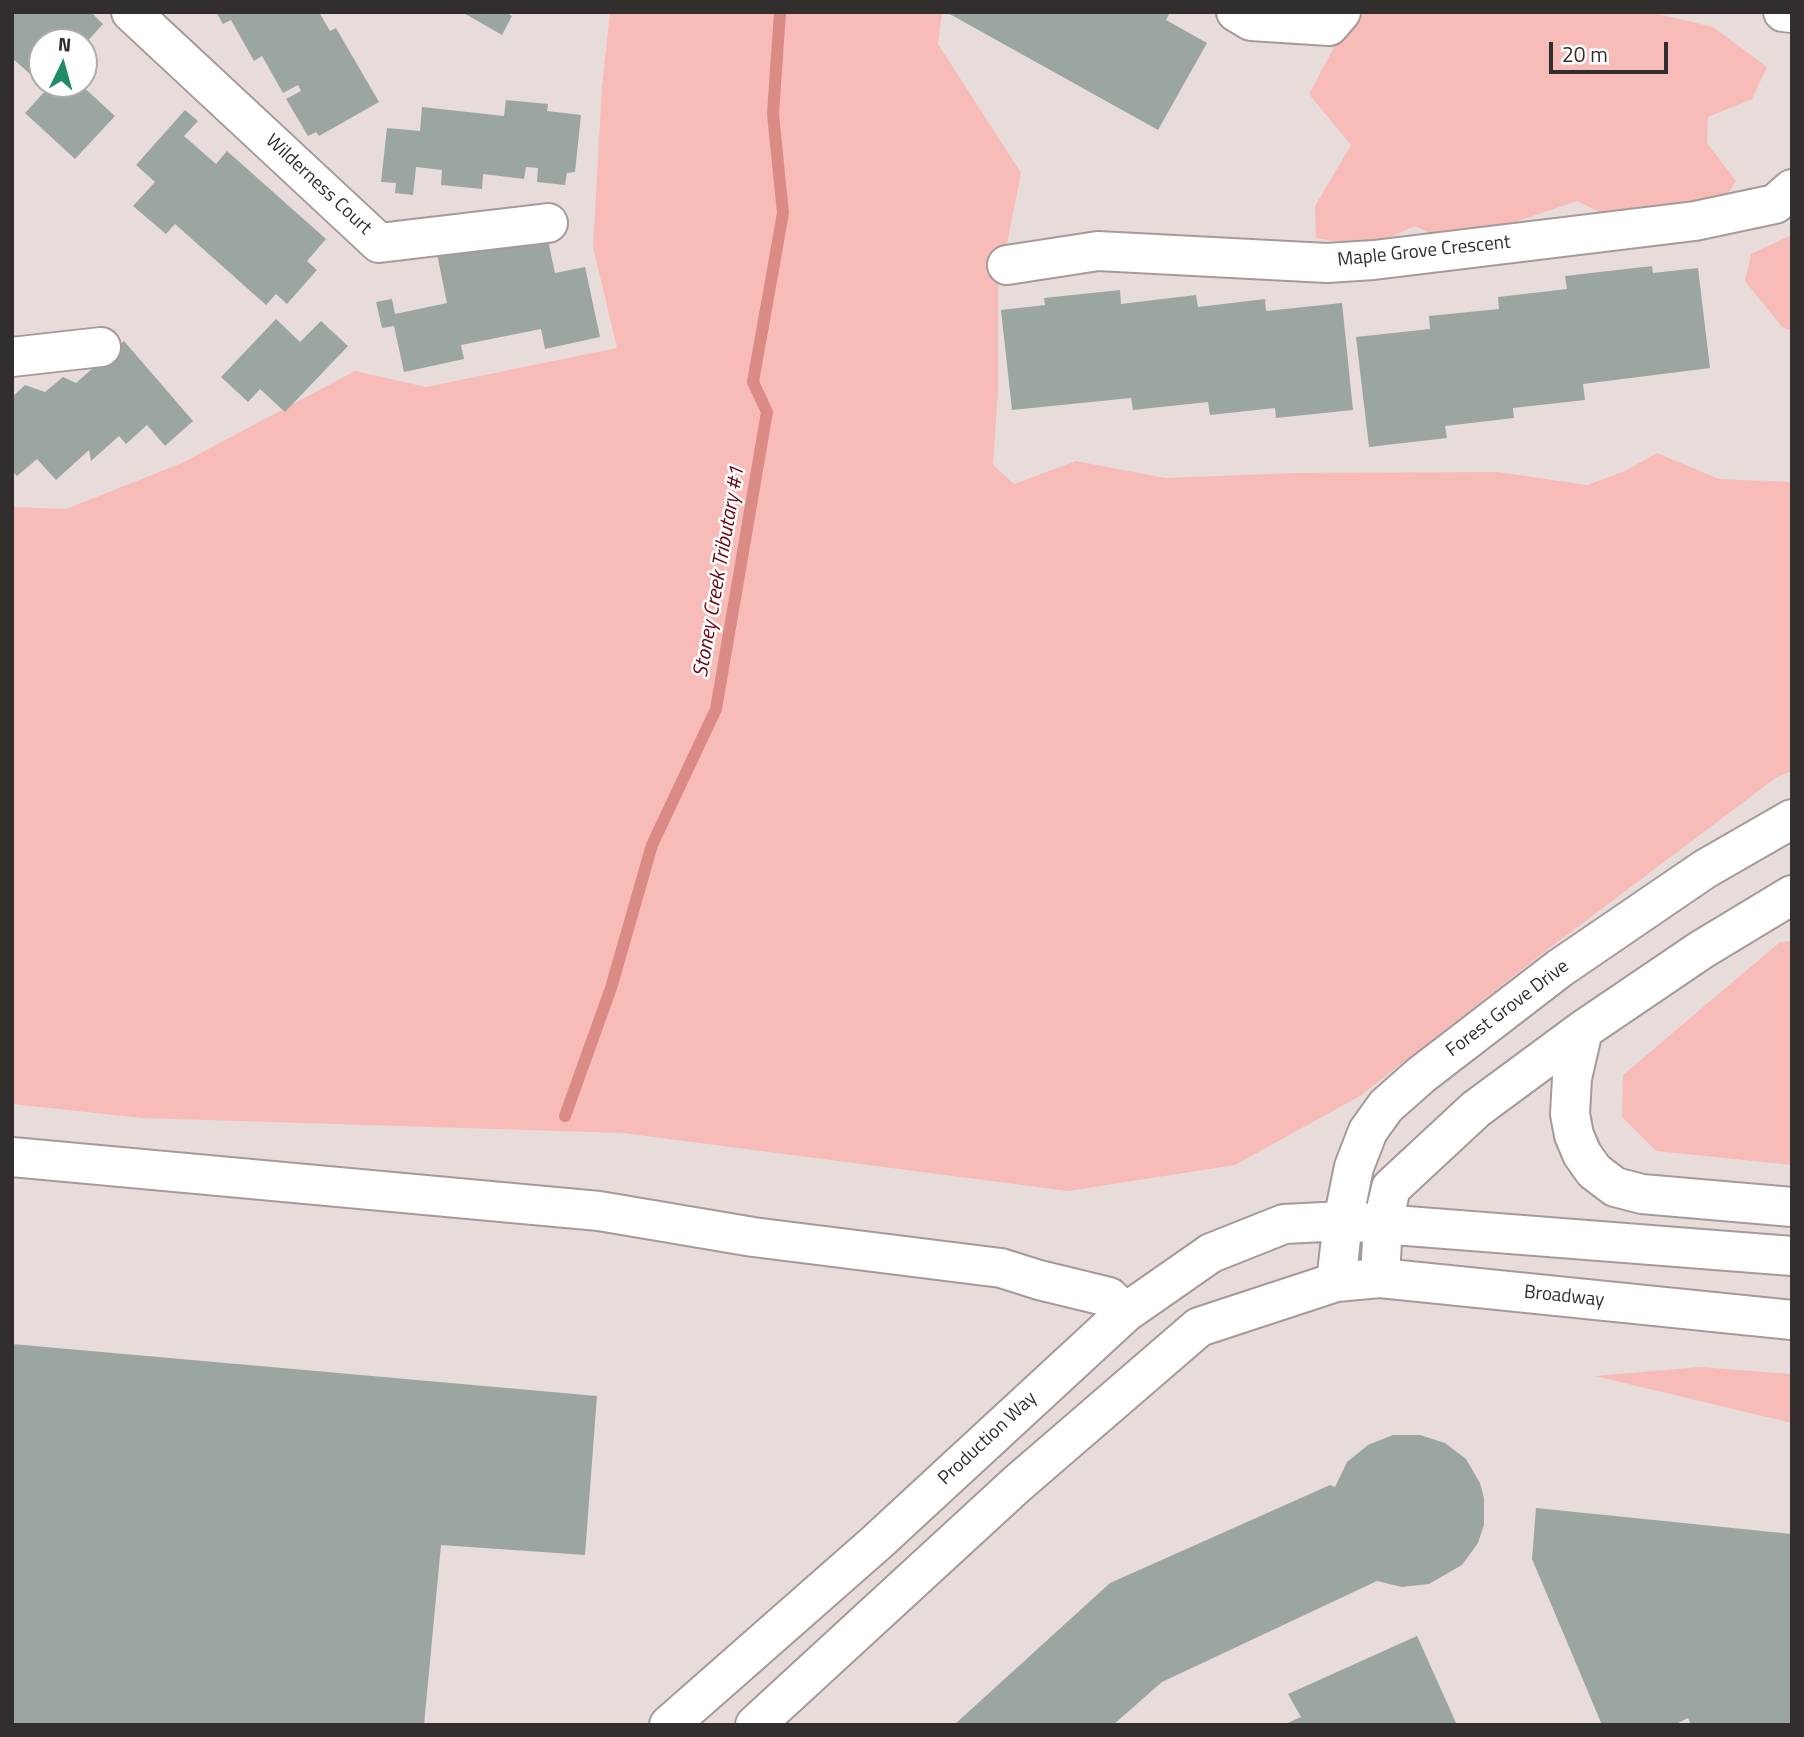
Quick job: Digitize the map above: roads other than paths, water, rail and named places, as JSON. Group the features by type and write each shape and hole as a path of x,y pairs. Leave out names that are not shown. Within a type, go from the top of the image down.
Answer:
{"street":[{"name":"Wilderness Court","path":"131,12 379,243 548,223"},
{"path":"1236,12 1251,21 1329,26 1340,12"},
{"path":"1783,12 1792,13"},
{"name":"Maple Grove Crescent","path":"1007,265 1098,251 1326,263 1374,260 1695,221 1775,204 1792,189"},
{"path":"12,357 101,347"},
{"name":"Forest Grove Drive","path":"1336,1282 1343,1221 1354,1167 1368,1132 1386,1106 1421,1075 1560,968 1705,869 1792,819"},
{"path":"1380,1278 1383,1222 1391,1188 1476,1109 1583,1030 1702,950 1792,895"},
{"path":"1583,1030 1572,1078 1570,1114 1574,1135 1582,1154 1594,1171 1615,1187 1642,1194 1792,1207"},
{"path":"12,1157 600,1211 753,1237 1001,1268 1109,1297 1125,1313"},
{"path":"1343,1221 1383,1222 1792,1256"},
{"name":"Production Way","path":"669,1725 876,1543 1125,1313 1211,1253 1284,1224 1343,1221"},
{"name":"Broadway","path":"1336,1282 1380,1278 1792,1320"},
{"path":"755,1725 1017,1484 1199,1326 1336,1282"}],"waterway":[{"name":"Stoney Creek Tributary #1","path":"565,1116 611,988 652,845 716,709 767,412 753,382 783,213 773,114 780,12"}]}
